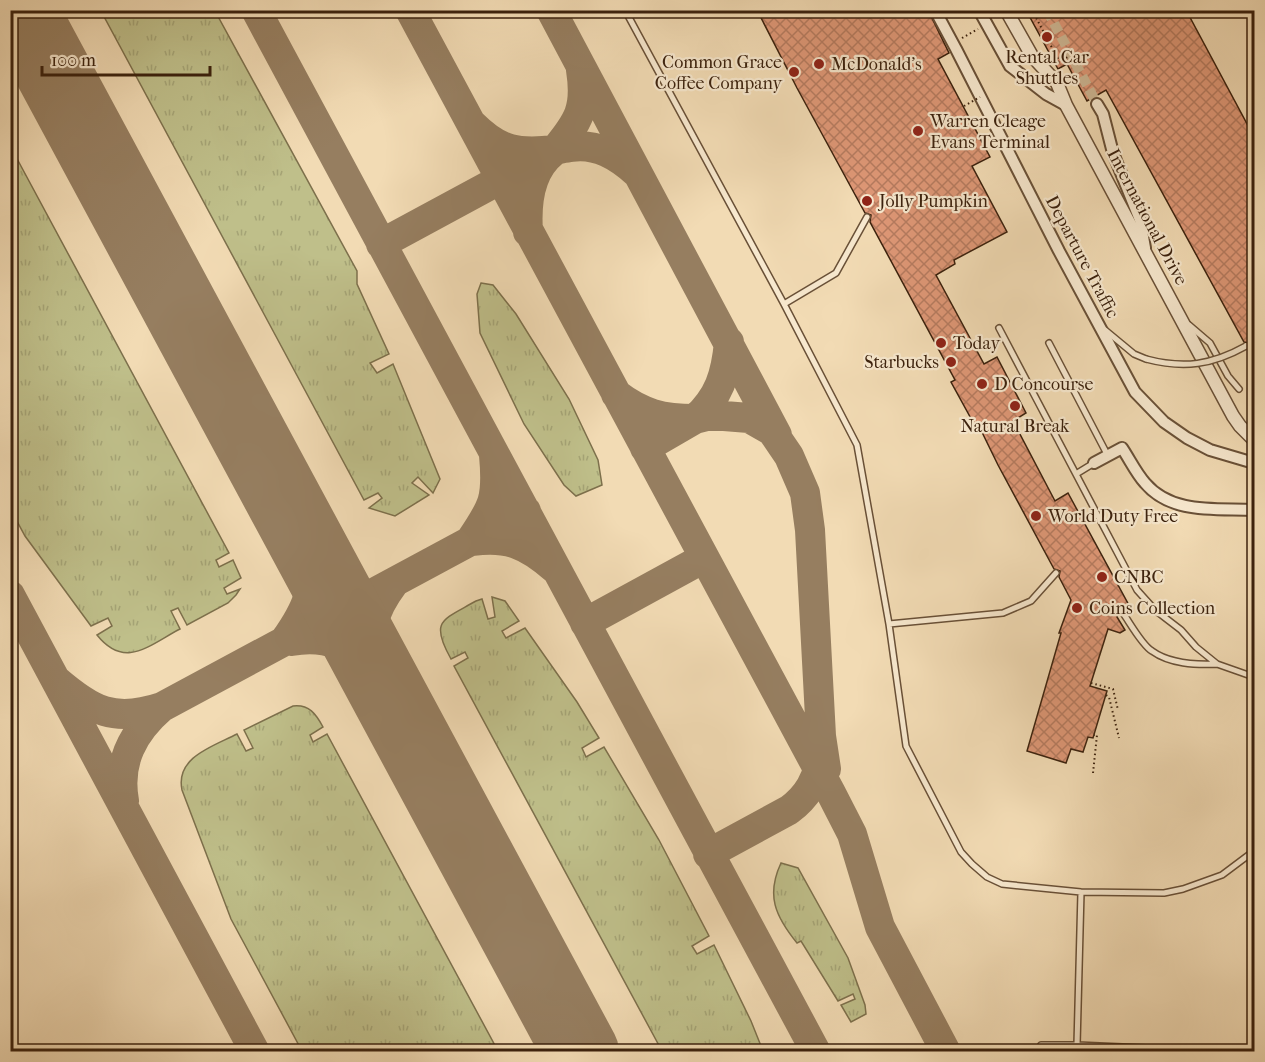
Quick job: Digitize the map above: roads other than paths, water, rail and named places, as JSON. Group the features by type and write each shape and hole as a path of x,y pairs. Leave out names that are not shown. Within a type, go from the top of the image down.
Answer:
{"street":[{"name":"Departure Traffic","path":"935,10 958,44 980,97 1135,392 1164,422 1187,438 1210,450 1254,463"},
{"path":"979,10 1010,66 1046,94 1066,105"},
{"name":"International Drive","path":"1006,10 1032,56 1057,83 1066,105 1233,416 1254,440"},
{"path":"1097,104 1103,114 1113,153 1140,220 1146,254"},
{"path":"1094,463 1122,448 1144,483 1154,493 1172,503 1202,508 1254,510"}],"lane":[{"path":"626,10 857,445 890,624 906,746 961,852 987,877 1002,884 1081,892 1164,893 1183,889 1222,875 1254,851"},
{"path":"783,304 836,273 867,217"},
{"path":"1181,318 1210,343 1228,376 1239,389"},
{"path":"1101,327 1134,354 1172,364 1192,365 1224,357 1246,346"},
{"path":"999,328 1137,590 1155,610 1181,630 1216,664 1254,677"},
{"path":"1049,343 1108,456"},
{"path":"1076,474 1094,463"},
{"path":"890,624 1003,613 1031,601 1056,573"},
{"path":"1123,613 1150,650 1169,659 1196,665 1216,664"},
{"path":"1077,1045 1081,892"},
{"path":"1045,1052 1041,1045 1237,1052"}],"tunnel":[{"path":"1047,10 1097,104"}],"place":[{"name":"Rental Car Shuttles","path":"1047,37"},
{"name":"McDonald's","path":"819,64"},
{"name":"Common Grace Coffee Company","path":"794,72"},
{"name":"Warren Cleage Evans Terminal","path":"918,131"},
{"name":"Jolly Pumpkin","path":"867,201"},
{"name":"Today","path":"941,343"},
{"name":"Starbucks","path":"951,362"},
{"name":"D Concourse","path":"982,384"},
{"name":"Natural Break","path":"1015,406"},
{"name":"World Duty Free","path":"1036,516"},
{"name":"CNBC","path":"1102,577"},
{"name":"Coins Collection","path":"1077,608"}]}
